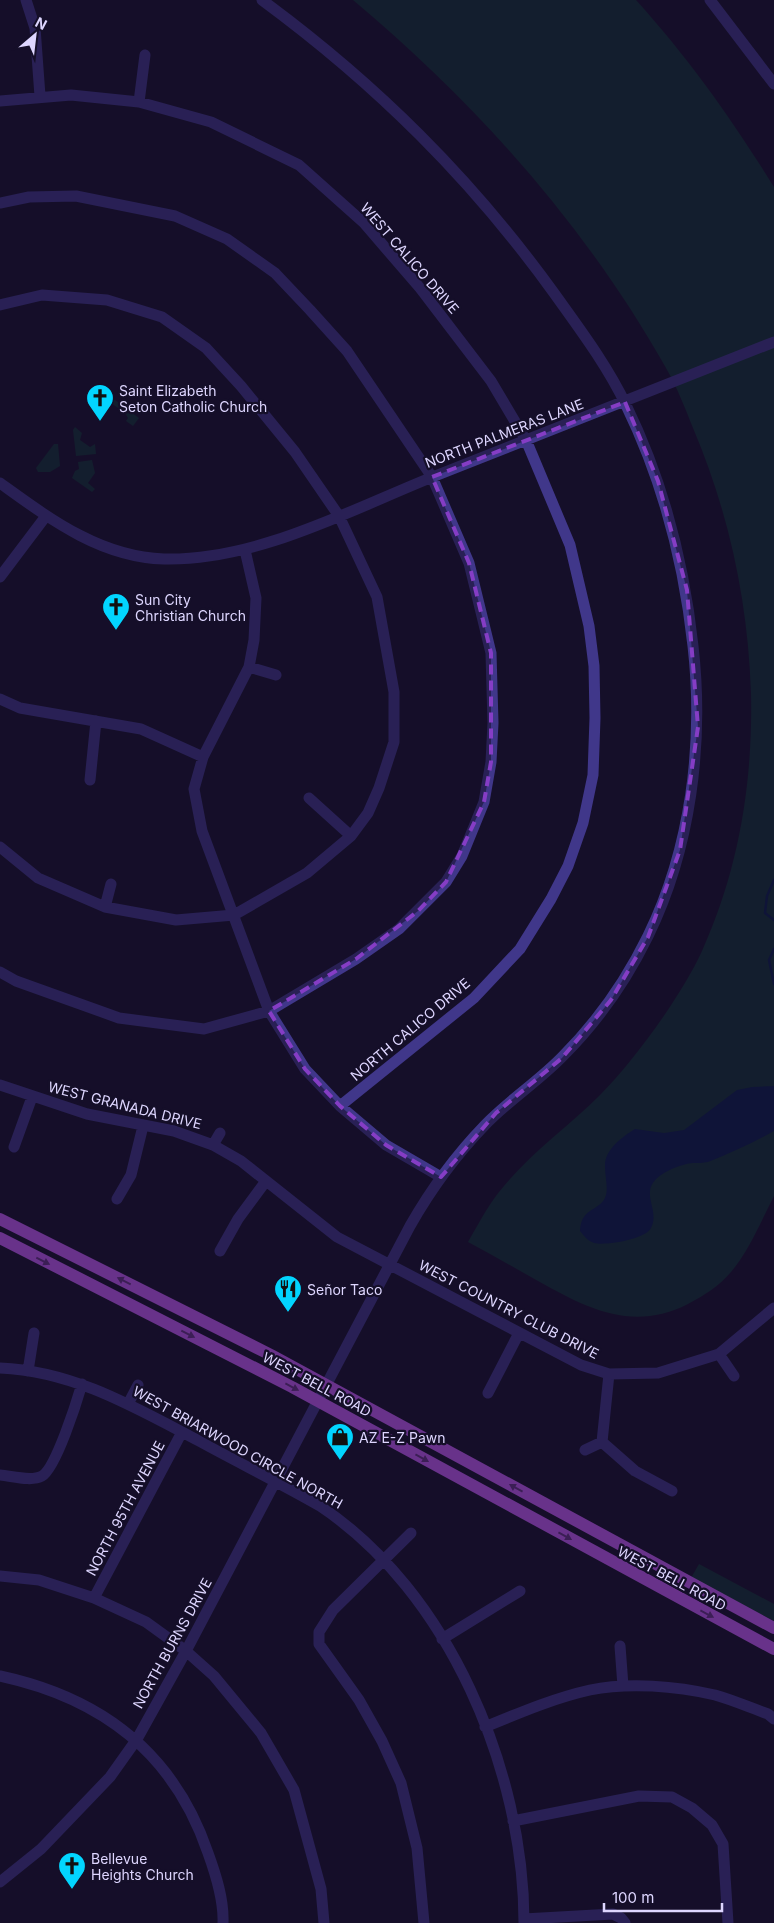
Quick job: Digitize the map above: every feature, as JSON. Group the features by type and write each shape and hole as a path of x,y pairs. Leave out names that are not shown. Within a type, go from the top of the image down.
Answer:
{"main road":[{"name":"WEST BELL ROAD","path":"0,1219 327,1385 774,1628"},
{"name":"WEST BELL ROAD","path":"0,1238 318,1401 774,1649"},
{"path":"759,1641 774,1644"}],"street":[{"path":"26,0 35,28 40,96"},
{"name":"NORTH BURNS DRIVE","path":"0,1882 41,1849 110,1777 136,1740 186,1651 414,1220 441,1177 496,1113 562,1058 611,1000 648,937 680,850 698,727 696,667 687,590 658,481 625,402 578,326 522,248 466,182 397,110 304,31 262,0"},
{"path":"710,0 774,84"},
{"path":"139,102 145,55"},
{"name":"WEST CALICO DRIVE","path":"0,101 40,96 82,95 139,102 211,122 299,165 364,223 420,288 491,381 526,440"},
{"path":"0,203 29,197 76,196 134,206 176,216 227,239 274,273 347,351 432,478 469,563 491,653 492,762 484,802 462,856 446,882 398,929 356,959 269,1011 204,1029 119,1018 16,981 0,972"},
{"path":"0,305 42,295 107,300 162,317 206,348 241,386 295,452 339,516 377,597 394,692 394,742 379,788 368,813 351,836 307,873 234,915 176,920 106,907 38,878 0,847"},
{"name":"NORTH PALMERAS LANE","path":"0,483 73,534 101,546 164,559 207,558 245,550 339,516 774,342"},
{"name":"NORTH CALICO DRIVE","path":"340,1106 474,998 520,949 552,899 568,866 582,824 593,775 594,747 594,666 589,626 570,545 526,440"},
{"path":"0,577 46,516"},
{"path":"245,550 256,598 254,640 249,667 203,757 194,789 202,831 269,1011 305,1069 340,1106 386,1145 441,1177"},
{"path":"249,667 276,675"},
{"path":"0,699 20,708 141,729 203,757"},
{"path":"90,780 96,721"},
{"path":"309,798 351,836"},
{"path":"106,907 111,884"},
{"name":"WEST GRANADA DRIVE","path":"0,1084 32,1097 86,1114 182,1134 214,1145 241,1161 337,1237 390,1265"},
{"path":"14,1146 32,1097"},
{"path":"117,1199 131,1175 143,1126"},
{"name":"WEST GRANADA DRIVE","path":"214,1145 220,1133"},
{"path":"220,1251 238,1219 266,1181"},
{"name":"WEST COUNTRY CLUB DRIVE","path":"390,1265 581,1364 609,1374 658,1373 719,1354 754,1327 774,1308"},
{"path":"28,1371 34,1333"},
{"path":"488,1393 519,1333"},
{"path":"719,1354 734,1376"},
{"name":"WEST BRIARWOOD CIRCLE NORTH","path":"0,1368 28,1371 82,1384 128,1404 275,1482 336,1517 383,1559 416,1600 442,1639 466,1681 485,1726 502,1774 513,1821 521,1869 524,1921"},
{"path":"602,1442 609,1374"},
{"path":"0,1476 36,1478 45,1473 62,1439 82,1384"},
{"path":"128,1404 138,1385"},
{"name":"NORTH 95TH AVENUE","path":"94,1598 182,1432"},
{"path":"585,1450 602,1442"},
{"path":"602,1442 635,1471 672,1491"},
{"path":"411,1534 383,1559 333,1610 319,1632 319,1644 359,1700 382,1741 401,1783 417,1848 424,1923"},
{"path":"0,1576 39,1580 94,1598 146,1622 186,1651 214,1676 262,1733 294,1790 320,1889 324,1923"},
{"path":"442,1639 520,1591"},
{"path":"620,1646 623,1686"},
{"path":"0,1676 29,1682 64,1695 98,1713 136,1740 166,1770 184,1797 202,1835 224,1911 223,1923"},
{"path":"485,1726 544,1704 590,1690 623,1686 670,1688 715,1695 768,1714 774,1718"},
{"path":"513,1821 639,1796 672,1798 692,1808 712,1825 723,1844 728,1923"},
{"path":"524,1921 613,1914 621,1918 625,1923"}],"highlighted area":[{"path":"625,402 658,481 687,590 698,727 680,850 648,937 611,1000 562,1058 496,1113 441,1177 386,1145 340,1106 305,1069 269,1011 356,959 418,911 446,882 484,802 491,762 491,653 469,563 432,477"}],"green space":[{"path":"353,0 636,0 656,22 709,90 774,187 774,1196 749,1245 737,1264 722,1282 688,1304 668,1312 648,1316 630,1316 611,1314 593,1308 557,1291 468,1242 484,1213 504,1186 539,1150 600,1095 642,1046 682,987 702,951 715,920 726,889 741,825 746,792 751,726 751,693 746,625 734,558 717,492 677,390 635,316 601,265 565,217 485,125 443,81"},
{"path":"99,388 139,418 133,426 126,421 128,418 125,413 101,396 90,399"},
{"path":"75,427 82,433 80,440 90,447 95,444 96,454 76,456 73,430"},
{"path":"54,444 58,444 60,466 50,472 38,472 36,468"},
{"path":"92,460 95,473 88,483 95,489 92,492 72,478 75,471 79,469 78,462"},
{"path":"699,1564 774,1604 774,1621 691,1578"}],"water":[{"path":"774,1086 774,1131 708,1162 685,1164 661,1175 654,1181 651,1188 653,1221 648,1232 625,1241 600,1244 590,1241 580,1231 584,1217 600,1204 606,1195 605,1161 607,1155 625,1136 635,1129 664,1133 684,1130 737,1090"}],"waterway":[{"path":"774,880 767,896 765,913 774,920"},
{"path":"774,949 769,960 774,984"}],"place":[{"name":"Saint Elizabeth Seton Catholic Church","path":"100,422"},
{"name":"Sun City Christian Church","path":"116,631"},
{"name":"Señor Taco","path":"288,1313"},
{"name":"AZ E-Z Pawn","path":"340,1461"},
{"name":"Bellevue Heights Church","path":"72,1890"}]}
